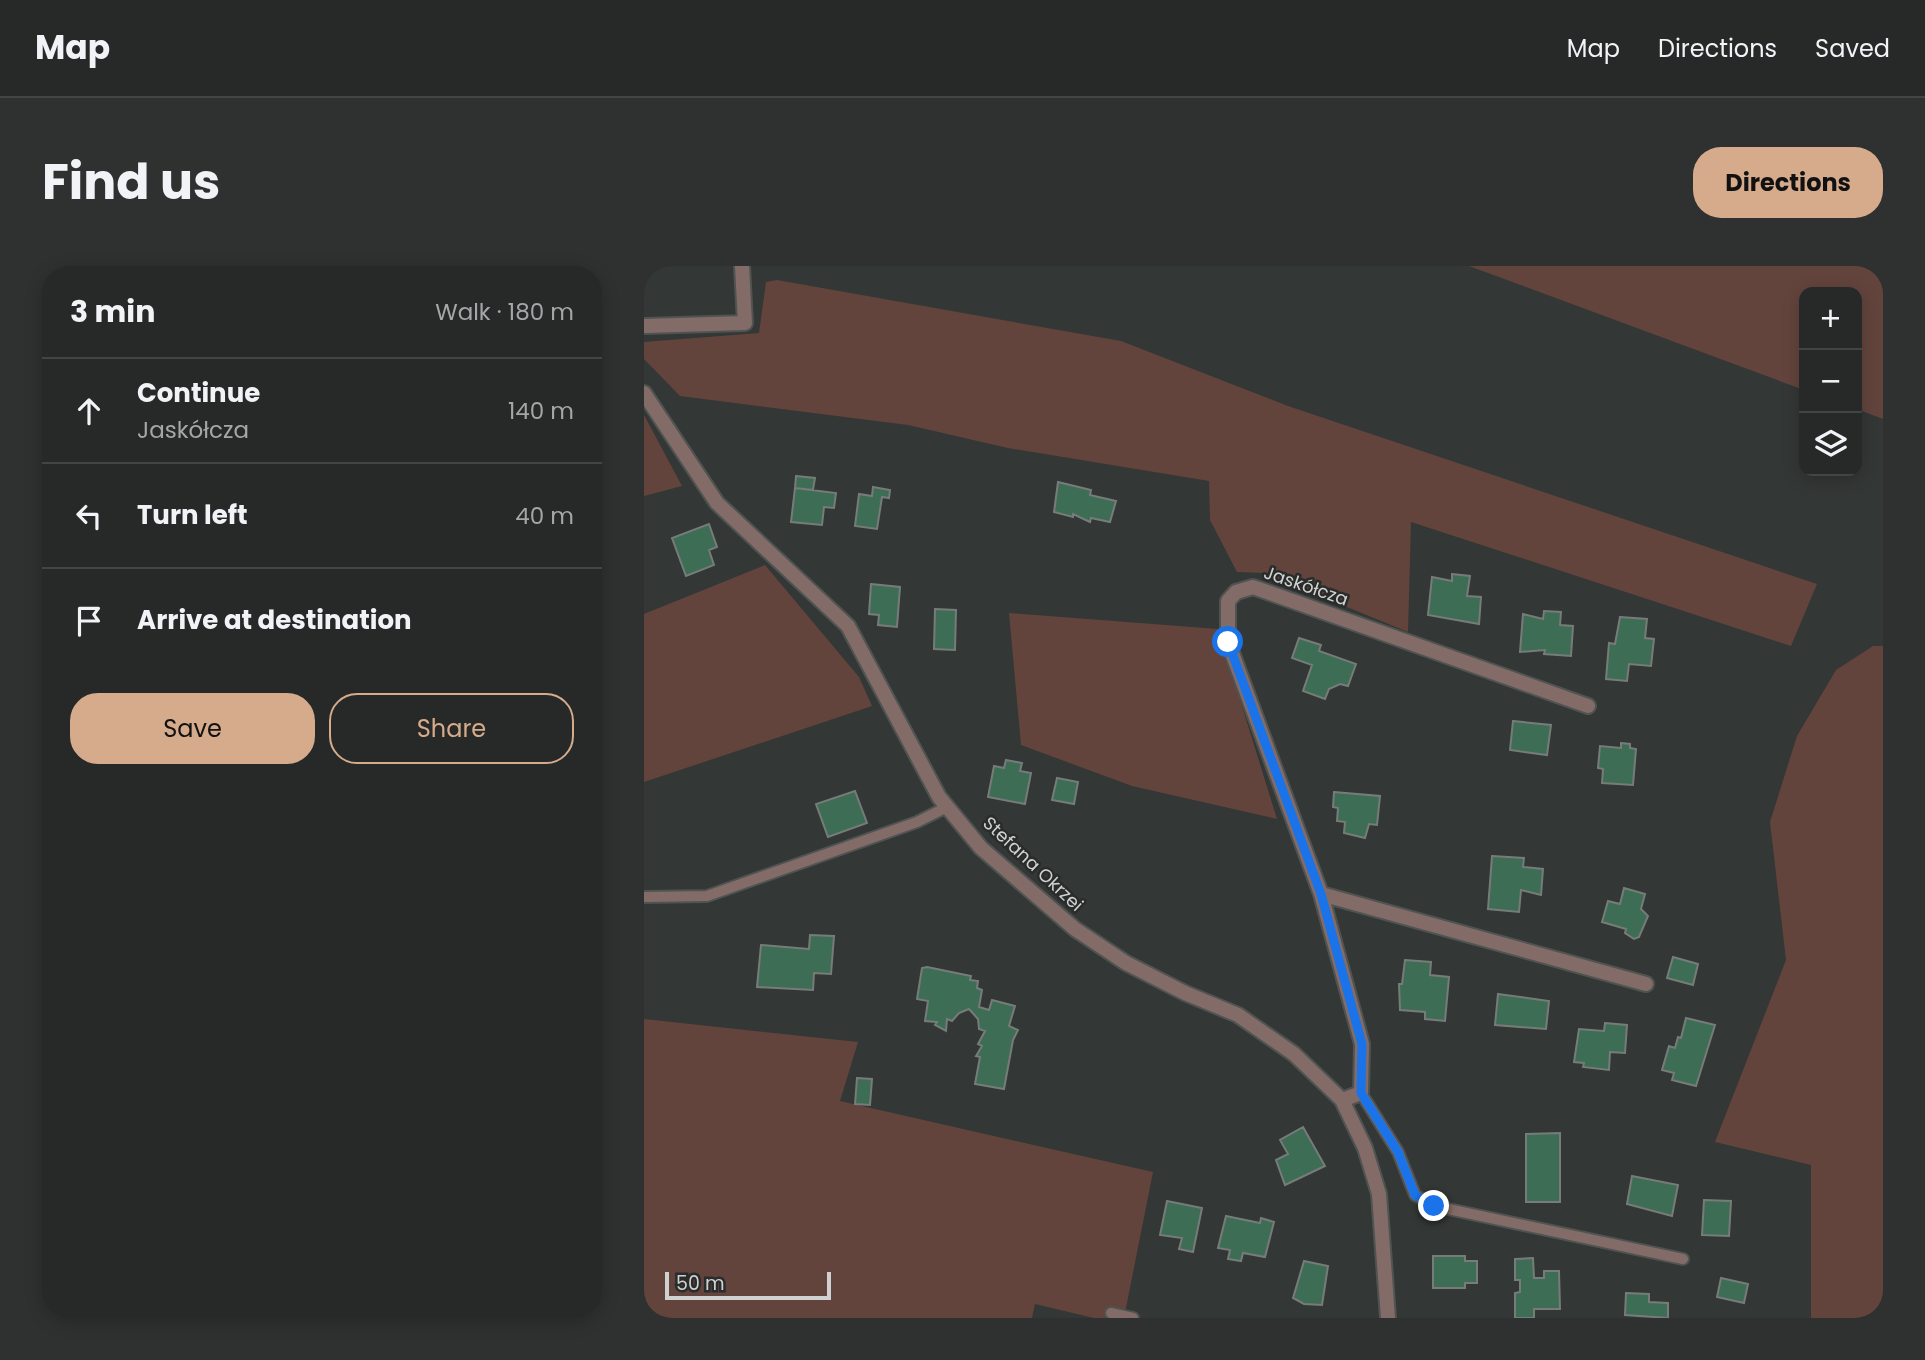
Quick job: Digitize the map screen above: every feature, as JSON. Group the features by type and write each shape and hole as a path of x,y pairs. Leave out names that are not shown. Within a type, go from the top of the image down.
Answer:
{"street":[{"path":"644,326 745,323 742,266"},
{"name":"Stefana Okrzei","path":"644,393 717,503 848,626 939,797 981,848 1075,929 1161,981 1238,1015 1294,1055 1342,1100 1364,1148 1379,1194 1388,1318"},
{"name":"Jaskółcza","path":"1361,1093 1362,1044 1321,894 1228,642 1228,601 1236,592 1253,587 1588,706"},
{"path":"1321,894 1646,984"},
{"path":"1342,1100 1361,1093"}],"lane":[{"path":"644,897 707,896 917,822 947,807"},
{"path":"1361,1093 1398,1152 1415,1195 1434,1206 1683,1259"},
{"path":"1111,1313 1133,1318"}],"shaded area":[{"path":"1469,266 1883,266 1883,419 1862,411 1862,287 1799,287 1799,388"},
{"path":"777,280 1121,341 1288,406 1817,584 1791,646 1411,522 1408,632 1264,573 1237,572 1210,520 1209,481 1008,448 908,425 680,396 644,359 644,342 759,333 766,282"},
{"path":"644,415 682,486 644,496"},
{"path":"765,565 859,677 872,706 644,782 644,614"},
{"path":"1009,613 1218,629 1277,819 1132,786 1021,745"},
{"path":"1873,646 1883,646 1883,1318 1811,1318 1811,1165 1715,1142 1786,960 1770,822 1797,736 1836,670"},
{"path":"644,1019 858,1042 840,1101 1153,1172 1124,1318 1094,1318 1035,1304 1032,1318 644,1318"}],"building":[{"path":"796,476 815,478 813,490 795,488"},
{"path":"1058,482 1091,490 1090,495 1116,501 1110,522 1091,518 1090,522 1073,514 1073,517 1054,512"},
{"path":"873,487 890,490 889,498 882,497 877,529 855,526 859,494 872,496"},
{"path":"795,488 836,493 834,508 824,507 822,525 791,522"},
{"path":"709,524 717,547 709,550 714,565 686,576 672,538"},
{"path":"1452,574 1470,576 1467,596 1481,597 1479,624 1428,615 1432,577 1452,581"},
{"path":"871,584 900,587 897,627 878,625 879,615 869,614"},
{"path":"935,609 956,610 955,650 934,649"},
{"path":"1544,611 1561,612 1560,625 1573,626 1571,656 1544,654 1545,650 1520,652 1523,614 1543,619"},
{"path":"1620,617 1647,619 1645,638 1654,639 1651,666 1629,664 1627,681 1606,679 1609,643 1615,644"},
{"path":"1299,638 1321,645 1319,651 1356,664 1348,686 1340,684 1329,689 1325,699 1303,691 1312,665 1292,658"},
{"path":"1513,721 1551,725 1547,755 1510,750"},
{"path":"1621,743 1630,744 1630,748 1636,749 1633,785 1602,783 1603,769 1598,768 1600,746 1621,748"},
{"path":"1006,760 1022,763 1020,771 1031,773 1025,804 988,797 994,766 1004,768"},
{"path":"1057,778 1078,782 1074,804 1052,800"},
{"path":"855,791 867,823 828,837 816,804"},
{"path":"1334,792 1380,796 1377,825 1369,824 1365,838 1344,833 1345,822 1337,821 1338,808 1333,807"},
{"path":"1492,856 1524,858 1523,867 1543,869 1541,895 1521,890 1519,912 1488,909"},
{"path":"1624,888 1645,894 1641,909 1648,916 1639,937 1634,939 1625,933 1626,929 1602,922 1608,901 1620,904"},
{"path":"810,935 834,936 831,974 814,973 813,990 757,987 761,945 809,949"},
{"path":"1673,957 1698,964 1693,985 1667,978"},
{"path":"1405,960 1431,962 1430,975 1449,977 1445,1021 1425,1019 1425,1012 1400,1010 1399,984 1402,984"},
{"path":"922,968 971,976 970,980 978,981 977,988 982,990 979,1007 989,1010 992,1000 1015,1006 1009,1026 1018,1030 1013,1040 1004,1089 975,1084 980,1057 976,1056 982,1046 978,1044 985,1031 979,1029 978,1019 969,1009 959,1013 952,1021 947,1019 946,1031 935,1025 937,1022 925,1021 928,1001 917,999"},
{"path":"1498,994 1549,1001 1546,1029 1495,1025"},
{"path":"1686,1018 1715,1025 1696,1086 1672,1080 1674,1073 1662,1070 1669,1046 1675,1048 1678,1037 1681,1038"},
{"path":"1605,1023 1627,1025 1625,1053 1610,1052 1609,1070 1583,1067 1584,1063 1574,1062 1579,1029 1604,1031"},
{"path":"857,1078 872,1079 870,1105 855,1104"},
{"path":"1303,1127 1325,1166 1285,1185 1276,1160 1288,1154 1280,1140"},
{"path":"1560,1133 1560,1202 1526,1202 1526,1134"},
{"path":"1632,1176 1678,1185 1672,1216 1627,1204"},
{"path":"1704,1200 1731,1201 1729,1236 1702,1235"},
{"path":"1167,1201 1202,1208 1193,1252 1179,1249 1182,1238 1160,1235"},
{"path":"1226,1216 1260,1223 1261,1218 1274,1222 1265,1257 1243,1253 1241,1261 1228,1259 1230,1250 1218,1248"},
{"path":"1433,1256 1465,1256 1465,1261 1477,1261 1477,1283 1465,1283 1465,1288 1433,1288"},
{"path":"1533,1258 1534,1278 1544,1278 1544,1271 1559,1271 1560,1309 1534,1309 1534,1318 1515,1318 1515,1293 1520,1292 1520,1280 1515,1280 1515,1259"},
{"path":"1304,1261 1328,1266 1322,1305 1304,1304 1293,1298"},
{"path":"1721,1278 1748,1284 1744,1303 1717,1297"},
{"path":"1626,1293 1649,1294 1649,1302 1668,1303 1668,1318 1625,1315"}],"route":[{"path":"1228,642 1321,894 1362,1044 1361,1093 1398,1152 1415,1195 1434,1206"}]}
